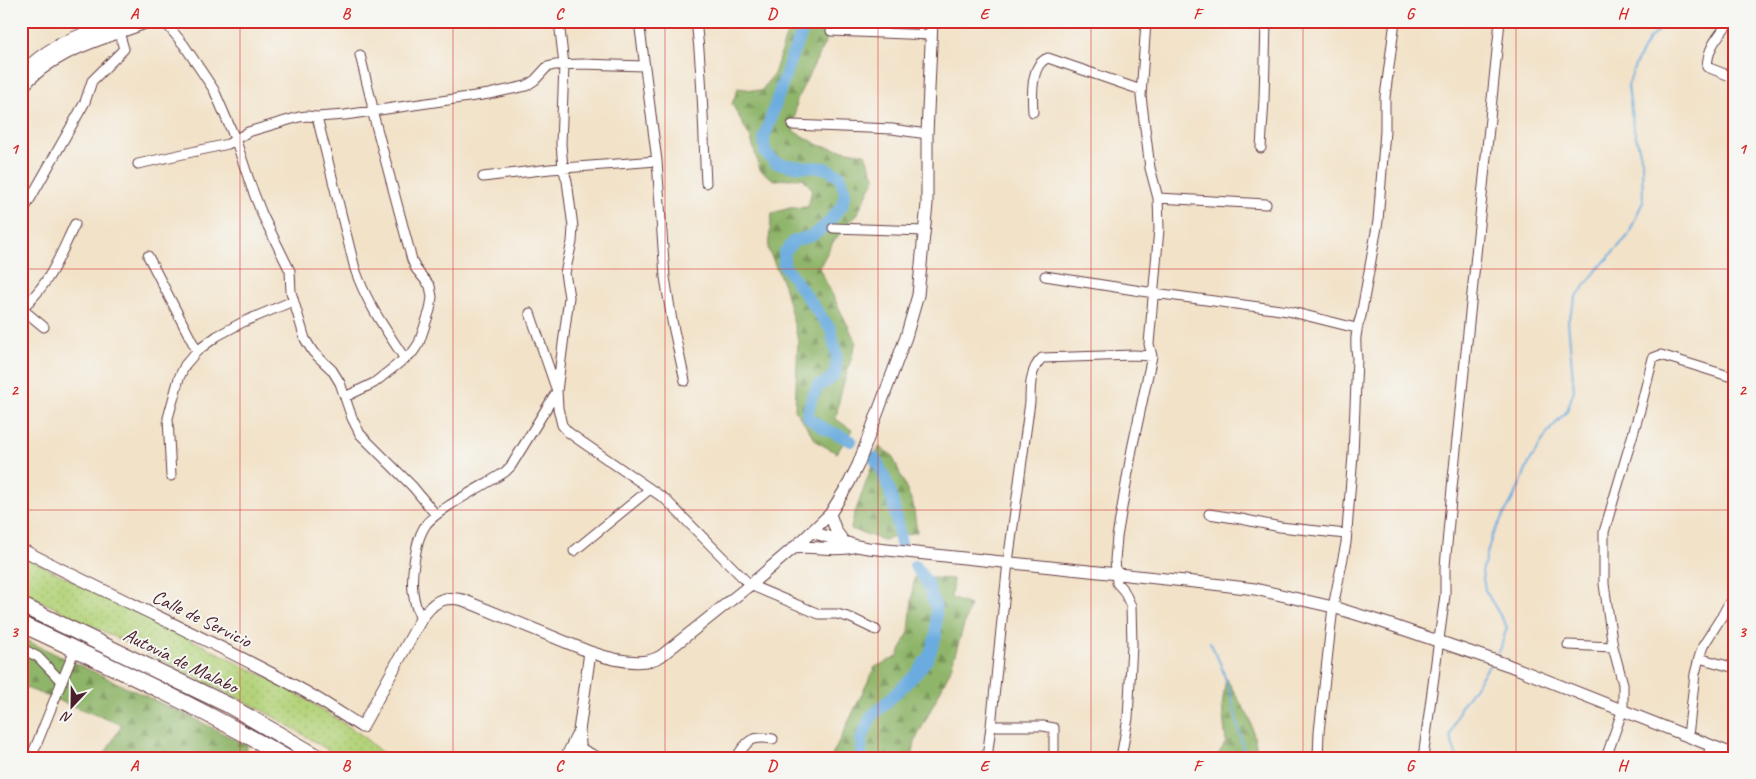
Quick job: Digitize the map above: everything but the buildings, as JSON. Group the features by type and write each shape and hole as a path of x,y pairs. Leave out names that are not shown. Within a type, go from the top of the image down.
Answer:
{"highway":[{"name":"Autovía de Malabo","path":"21,604 228,705 320,758"},
{"name":"Autovía de Malabo","path":"21,624 222,721 288,758"}],"main road":[{"path":"21,74 52,48 119,27 149,21"},
{"path":"21,88 57,57 96,40 119,27"}],"street":[{"path":"164,21 199,66 214,90 236,140 262,214 290,271 291,292 305,339 313,352 332,370 340,383 352,418 360,434 412,487 436,515"},
{"path":"421,619 413,598 412,576 421,535 426,524 436,515 505,472 511,466 557,391 569,297 565,273 574,235 563,168 560,132 564,65 559,21"},
{"path":"639,21 657,160 665,277 672,322 685,381"},
{"path":"696,21 704,93 703,133 706,183"},
{"path":"421,619 434,603 447,598 455,598 590,652 617,660 655,660 750,586 830,514 858,465 906,337 918,295 927,204 927,134 932,21"},
{"path":"1121,758 1128,718 1132,606 1117,583 1117,536 1152,356 1149,344 1159,229 1158,198 1150,168 1143,115 1142,90 1146,21"},
{"path":"1261,148 1266,21"},
{"path":"1318,758 1319,732 1333,607 1343,564 1353,455 1357,358 1356,328 1361,316 1378,221 1385,131 1385,97 1395,21"},
{"path":"1423,758 1445,595 1445,567 1452,488 1500,21"},
{"path":"1730,21 1707,55 1707,67 1735,78"},
{"path":"21,215 85,102 92,81 124,49 119,27"},
{"path":"831,31 932,35"},
{"path":"345,397 374,383 413,352 419,343 432,298 430,286 416,269 412,260 372,110 360,55"},
{"path":"1033,112 1031,94 1033,80 1041,62 1048,58 1142,90"},
{"path":"138,164 228,144 248,132 299,117 346,115 445,101 526,86 548,67 564,65 644,66"},
{"path":"317,117 354,270 372,310 405,359"},
{"path":"792,125 892,129 927,134"},
{"path":"483,177 657,160"},
{"path":"1158,198 1266,204"},
{"path":"44,327 22,308 45,285 75,224"},
{"path":"833,228 925,231"},
{"path":"148,256 197,351"},
{"path":"1045,276 1288,311 1356,328"},
{"path":"171,476 168,418 179,378 186,365 197,351 217,336 243,322 294,301"},
{"path":"530,313 557,391 560,419 568,432 665,499 750,586 819,614 838,614 876,630"},
{"path":"1606,758 1623,709 1623,684 1613,647 1604,584 1604,532 1640,410 1653,358 1661,355 1735,378"},
{"path":"987,758 1008,562 1030,402 1030,383 1038,362 1042,358 1152,356"},
{"path":"574,551 650,489"},
{"path":"830,514 836,531 844,542"},
{"path":"1209,514 1241,518 1280,527 1346,534"},
{"path":"808,535 857,546 1255,589 1333,607 1485,656 1623,709 1735,755"},
{"path":"808,535 826,548"},
{"path":"794,548 813,546 849,548 857,546"},
{"name":"Calle de Servicio","path":"21,550 210,642 287,682 362,727 421,619"},
{"path":"1688,736 1695,674 1699,658 1703,646 1731,610 1735,592"},
{"path":"1568,645 1613,647"},
{"path":"21,648 38,657 62,682"},
{"path":"31,758 75,649"},
{"path":"590,652 579,732 580,753 600,758"},
{"path":"1699,658 1735,668"},
{"path":"991,726 1043,726 1054,728 1054,758"},
{"path":"566,758 579,732"},
{"path":"736,758 747,742 760,736 773,739"},
{"path":"1707,758 1711,746"}],"green space":[{"path":"791,21 835,22 797,99 793,131 821,146 865,154 875,178 858,212 833,242 819,268 856,342 840,396 836,419 852,430 837,453 817,442 795,410 798,340 784,285 768,249 772,213 790,208 808,207 812,189 803,178 774,180 760,170 751,139 732,104 738,88 761,91 774,74"},
{"path":"879,447 892,455 913,504 917,532 883,540 851,529 853,518"},
{"path":"21,555 290,689 360,734 388,758 341,758 256,707 21,591"},
{"path":"914,577 953,579 951,598 970,605 950,671 915,741 912,758 831,758 875,667 897,657 909,632"},
{"path":"21,638 197,720 248,746 241,758 102,758 122,725 21,686"},
{"path":"1226,678 1250,719 1259,758 1216,758 1226,742 1222,706"}],"waterway":[{"path":"807,21 791,58 764,138 765,152 776,163 825,168 840,176 845,193 842,206 824,227 811,236 794,241 784,253 784,265 831,330 837,357 835,373 828,381 818,386 812,397 807,415 816,424 851,441"},
{"path":"1495,657 1500,650 1507,627 1485,590 1482,572 1492,536 1517,491 1530,461 1548,432 1567,411 1574,390 1568,321 1576,297 1597,270 1628,236 1643,201 1642,160 1633,125 1628,86 1635,65 1649,39 1669,21"},
{"path":"874,458 889,488 901,544"},
{"path":"861,758 861,740 871,717 915,675 928,658 936,636 936,609 927,582 915,566"},
{"path":"1210,642 1221,665 1233,703 1243,749 1239,758"},
{"path":"1457,758 1450,736 1460,708 1491,663"}]}
